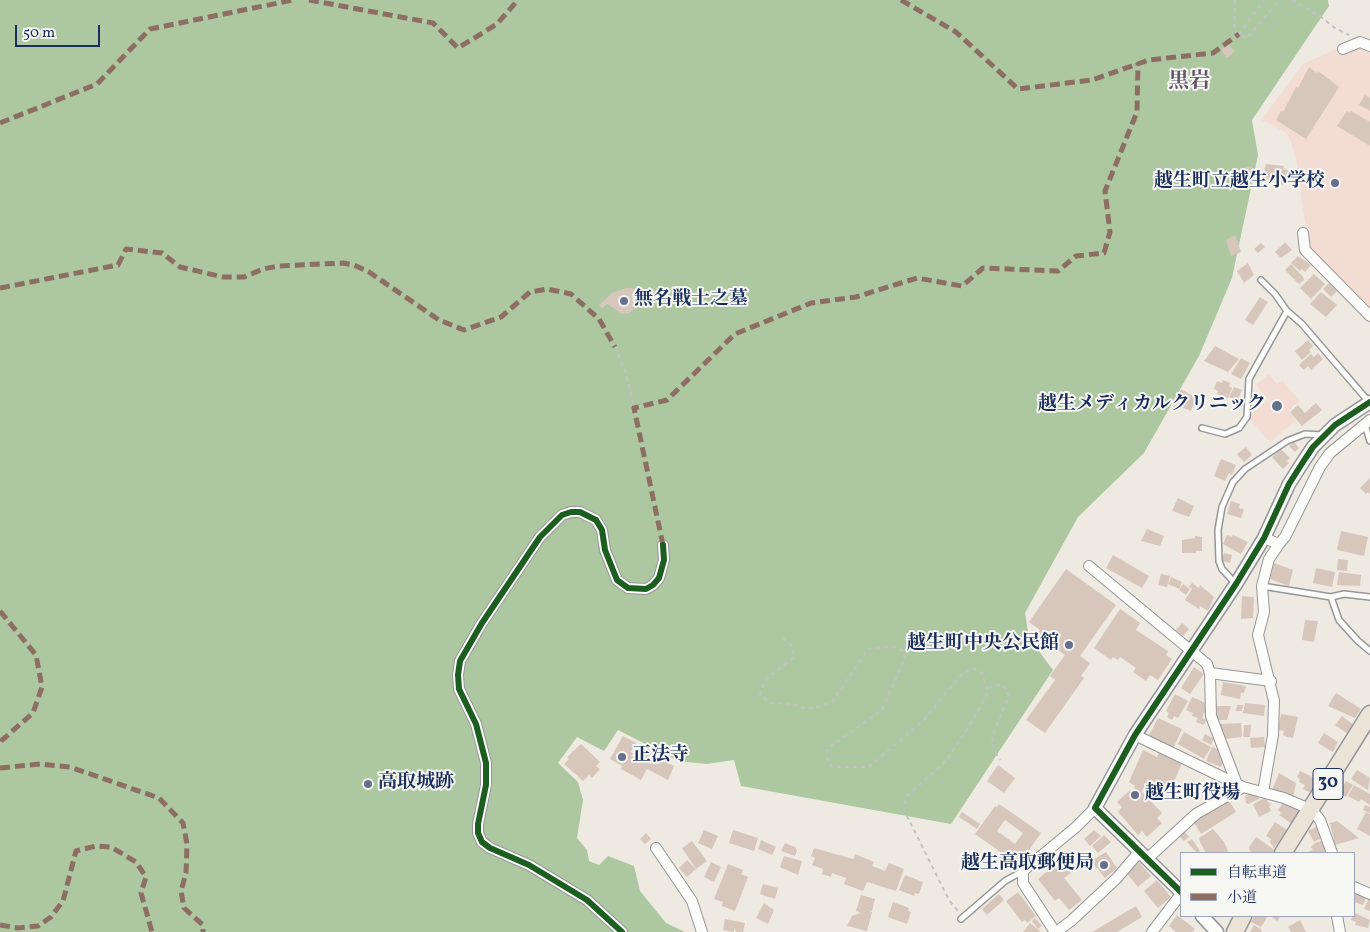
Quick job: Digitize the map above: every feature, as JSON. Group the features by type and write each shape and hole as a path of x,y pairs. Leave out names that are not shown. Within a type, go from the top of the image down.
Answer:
{"main road":[{"name":"30","path":"1284,852 1312,810 1370,714"},
{"path":"1235,932 1242,917"}],"street":[{"path":"1343,49 1360,42 1370,46"},
{"path":"1303,233 1305,250 1370,316"},
{"path":"1239,784 1144,854 1071,921 1056,932 1024,882 1023,871 1076,827 1095,808 1135,735 1236,584 1264,538 1289,484 1303,462 1324,435 1370,402"},
{"path":"1263,792 1273,735 1274,702 1258,635 1264,612 1262,586 1269,559 1285,537 1320,467 1330,453 1367,423"},
{"path":"622,932 587,900 529,865 490,848 482,842 478,833 478,824 486,785 486,763 476,724 459,689 458,675 460,661 482,623 540,537 562,515 580,512 596,520 602,530 605,550 617,580 628,588 646,589 659,578 664,560 663,545"},
{"path":"1264,538 1279,544"},
{"path":"1088,566 1190,652 1207,664 1210,673 1211,716 1239,784"},
{"path":"1210,673 1270,682"},
{"path":"1135,735 1239,784 1284,798 1312,810 1320,820 1332,852"},
{"path":"1095,808 1144,854 1180,892"},
{"path":"656,848 692,901 702,932"},
{"path":"1355,887 1370,894"},
{"path":"1152,932 1180,894"},
{"path":"1203,917 1218,932"},
{"path":"1337,917 1340,932"}],"lane":[{"path":"1261,280 1275,294 1287,312 1302,324 1370,402"},
{"path":"1202,428 1225,434 1239,428 1247,418 1248,379 1287,312"},
{"path":"1367,423 1370,441"},
{"path":"1236,584 1222,569 1219,561 1218,530 1222,506 1233,482 1245,469 1288,441 1305,434 1324,435"},
{"path":"1262,586 1331,597 1344,594 1370,597"},
{"path":"1331,597 1339,620 1370,651"},
{"path":"962,918 1005,881 1023,871"}],"path":[{"path":"1235,0 1234,31 1247,38 1279,0"},
{"path":"1239,34 1264,0"},
{"path":"1292,0 1321,17 1335,28 1345,32 1354,44"},
{"path":"615,347 625,370 634,408"},
{"path":"782,638 794,646 793,658 766,679 760,695 770,703 793,704 804,708 814,708 832,702 870,649 892,646 904,651 905,657 882,710 828,748 827,758 832,766 869,767 923,720 961,675 969,670 976,669 982,673 988,688 973,720 946,761 907,796 904,807 949,900 962,918"},
{"path":"988,688 998,685 1004,687 1009,696 992,736 993,748 1000,760"}],"shaded area":[{"name":"越生町立越生小学校","path":"1359,47 1370,53 1370,309 1308,247 1298,169 1292,144 1287,133 1261,120 1303,64 1336,49 1346,52"},
{"name":"越生メディカルクリニック","path":"1269,374 1277,384 1282,380 1300,401 1288,411 1296,420 1270,442 1248,417 1268,400 1256,385"}],"green space":[{"path":"0,0 1328,0 1329,6 1252,120 1258,155 1232,278 1199,356 1144,453 1078,517 1025,613 1029,638 1053,670 951,824 741,786 734,760 707,764 678,761 618,730 604,751 577,737 558,763 578,782 583,800 577,838 587,850 589,861 599,865 608,856 634,866 640,891 666,923 685,932 0,932"}],"building":[{"path":"1228,44 1235,52 1227,58 1221,50"},
{"path":"1309,67 1317,73 1318,71 1339,87 1306,139 1276,120 1281,111 1283,112 1296,87 1298,88"},
{"path":"1365,95 1370,98 1370,111 1359,105"},
{"path":"1347,111 1350,113 1351,111 1370,122 1370,146 1337,126"},
{"path":"1266,164 1284,166 1283,169 1288,170 1284,185 1262,179"},
{"path":"1251,166 1255,178 1236,185 1234,180 1231,180 1229,173"},
{"path":"1235,235 1241,252 1231,256 1226,240"},
{"path":"1285,242 1292,250 1281,258 1275,252"},
{"path":"1261,243 1265,247 1258,253 1254,249"},
{"path":"1298,256 1311,265 1305,272 1302,269 1300,271 1291,263"},
{"path":"1248,263 1254,275 1244,283 1237,271"},
{"path":"1291,264 1303,277 1304,280 1299,284 1285,270"},
{"path":"1314,274 1325,284 1311,299 1300,288"},
{"path":"1329,283 1337,291 1331,297 1323,289"},
{"name":"無名戦士之墓","path":"626,288 639,289 653,295 652,298 646,296 642,304 629,313 622,314 607,304 602,308 599,305 612,293"},
{"path":"1321,292 1337,305 1326,317 1310,304"},
{"path":"1260,297 1268,302 1253,325 1245,320"},
{"path":"1308,340 1313,346 1309,350 1311,352 1302,360 1295,351"},
{"path":"1215,346 1239,359 1228,372 1204,361"},
{"path":"1318,353 1323,359 1311,370 1308,366 1304,370 1299,365 1311,354 1314,357"},
{"path":"1241,358 1250,363 1241,379 1231,374"},
{"path":"1223,380 1230,383 1229,386 1232,388 1228,398 1217,394 1218,391 1214,389 1217,381 1222,383"},
{"path":"1234,387 1242,390 1237,401 1229,397"},
{"path":"1181,389 1196,398 1191,411 1181,407 1179,410 1173,407"},
{"path":"1316,403 1322,410 1302,426 1290,412 1298,405 1305,413"},
{"path":"1294,442 1299,448 1295,452 1289,446"},
{"path":"1246,447 1252,455 1244,462 1237,454"},
{"path":"1281,449 1290,458 1287,461 1289,463 1283,469 1272,457"},
{"path":"1221,459 1236,465 1232,475 1229,473 1225,481 1214,476"},
{"path":"1370,478 1370,494 1368,492 1366,494 1360,488"},
{"path":"1178,498 1194,506 1189,517 1172,511"},
{"path":"1231,501 1240,504 1239,508 1244,509 1241,518 1227,514"},
{"path":"1147,529 1164,536 1160,546 1141,541"},
{"path":"1341,531 1368,537 1364,556 1337,550"},
{"path":"1227,535 1232,537 1233,535 1248,542 1241,554 1223,544"},
{"path":"1195,536 1202,537 1202,551 1182,553 1182,540 1195,538"},
{"path":"1224,553 1232,555 1230,563 1222,561"},
{"path":"1113,555 1149,576 1142,588 1106,568"},
{"path":"1338,559 1348,560 1347,571 1337,570"},
{"path":"1274,563 1293,570 1289,586 1270,579"},
{"path":"1316,568 1335,572 1332,587 1313,583"},
{"name":"越生町中央公民館","path":"1066,569 1116,605 1080,656 1090,663 1081,676 1084,678 1045,733 1026,720 1055,680 1050,676 1065,655 1036,635 1040,630 1029,622"},
{"path":"1339,572 1361,575 1360,586 1337,585"},
{"path":"1161,574 1170,576 1167,587 1158,585"},
{"path":"1171,577 1182,582 1179,589 1168,584"},
{"path":"1192,583 1199,588 1200,585 1214,597 1208,611 1200,606 1199,609 1185,600 1192,589 1189,587"},
{"path":"1183,584 1190,589 1186,595 1179,590"},
{"path":"1242,596 1254,597 1253,618 1241,619"},
{"path":"1120,609 1140,623 1136,630 1168,651 1166,655 1172,659 1158,680 1150,675 1146,681 1133,672 1136,668 1120,657 1118,660 1113,657 1111,660 1094,648"},
{"path":"1305,620 1318,621 1314,642 1302,640"},
{"path":"1182,623 1189,629 1183,636 1176,630"},
{"path":"1194,667 1204,674 1190,694 1181,688"},
{"path":"1223,682 1246,686 1244,693 1241,693 1240,699 1221,695"},
{"path":"1336,693 1361,709 1355,718 1328,706"},
{"path":"1175,694 1188,701 1178,718 1174,716 1172,720 1167,717 1169,713 1166,711"},
{"path":"1192,697 1208,704 1202,718 1206,720 1204,725 1196,722 1198,718 1192,716 1193,713 1186,710"},
{"path":"1245,703 1265,705 1264,716 1243,713"},
{"path":"1237,705 1243,705 1242,711 1236,711"},
{"path":"1213,706 1231,706 1227,720 1215,720"},
{"path":"1281,714 1298,717 1293,738 1283,735 1284,731 1278,730"},
{"path":"1342,716 1355,726 1348,734 1335,725"},
{"path":"1158,718 1182,729 1173,749 1148,737"},
{"path":"1241,723 1242,737 1224,739 1224,734 1221,734 1220,724"},
{"path":"1244,725 1251,725 1250,737 1243,737"},
{"path":"1184,732 1211,747 1204,759 1178,744"},
{"path":"1324,733 1338,742 1333,752 1318,743"},
{"path":"1205,734 1214,739 1211,745 1202,740"},
{"name":"正法寺","path":"623,736 636,743 631,756 635,758 642,745 653,751 647,762 650,764 653,758 658,761 659,758 674,766 668,780 647,769 641,780 621,769 622,766 610,759"},
{"path":"1264,737 1265,747 1251,748 1250,738"},
{"path":"581,744 600,762 596,766 600,769 592,778 589,775 583,781 564,764 569,759 567,757"},
{"path":"1212,747 1223,751 1225,757 1221,767 1206,761"},
{"name":"越生町役場","path":"1143,750 1157,757 1159,752 1182,763 1169,793 1164,790 1160,798 1143,789 1142,792 1162,813 1157,818 1162,823 1147,837 1142,831 1138,835 1118,812 1122,807 1117,802 1130,790 1133,792 1135,786 1129,782"},
{"path":"998,765 1015,778 1004,793 987,781"},
{"path":"1357,770 1370,778 1368,790 1351,779"},
{"path":"1300,771 1319,780 1313,794 1303,789 1305,785 1299,782 1300,779 1297,777"},
{"path":"1279,773 1296,783 1293,798 1272,790"},
{"path":"1346,781 1353,785 1346,797 1339,793"},
{"path":"1354,785 1370,794 1370,805 1361,799 1359,802 1348,796"},
{"path":"1256,791 1259,799 1248,804 1246,803 1245,796"},
{"path":"1265,798 1271,805 1269,806 1271,811 1259,817 1253,804"},
{"path":"1228,799 1236,812 1201,834 1193,821"},
{"path":"1285,800 1302,808 1292,824 1279,815 1281,813 1278,810"},
{"path":"999,804 1041,833 1025,856 1020,853 1011,866 999,857 1002,853 975,834 995,806 997,807","holes":["1005,820 1023,833 1015,844 997,831"]},
{"path":"1365,805 1370,807 1370,813 1363,810"},
{"path":"962,812 980,824 977,829 959,817"},
{"path":"1366,812 1370,814 1370,836 1357,829"},
{"path":"1337,821 1359,838 1335,845 1330,823"},
{"path":"1275,822 1287,830 1274,848 1270,842 1271,839 1266,836"},
{"path":"1318,826 1324,837 1314,842 1308,831"},
{"path":"1213,829 1224,842 1228,851 1205,852 1199,838"},
{"path":"704,830 718,836 712,849 698,843"},
{"path":"733,830 758,838 754,851 729,843"},
{"path":"1094,830 1101,836 1090,846 1084,839"},
{"path":"1183,830 1189,837 1184,841 1178,835"},
{"path":"646,833 651,839 645,844 640,839"},
{"path":"1104,835 1111,842 1098,853 1092,846"},
{"path":"1256,837 1276,851 1252,852 1249,847"},
{"path":"1192,839 1200,851 1196,852 1187,842"},
{"path":"761,840 776,847 772,855 758,849"},
{"path":"1324,840 1329,852 1308,852 1313,850 1311,847 1315,843"},
{"path":"692,841 707,861 696,869 682,848"},
{"path":"785,843 795,847 797,850 795,856 781,851"},
{"path":"814,848 853,859 855,854 874,862 872,866 885,871 889,863 904,869 896,891 867,882 863,891 844,884 846,878 832,873 831,877 822,874 823,869 812,865 815,858 811,856"},
{"name":"越生高取郵便局","path":"1106,852 1117,868 1105,878 1091,861"},
{"path":"784,856 802,861 798,875 780,867"},
{"path":"687,860 696,869 687,877 679,868"},
{"path":"1061,860 1071,873 1064,878 1082,900 1069,910 1059,898 1055,901 1038,879"},
{"path":"1137,860 1151,876 1138,887 1125,871"},
{"path":"711,862 721,867 714,882 704,877"},
{"path":"728,864 743,870 741,874 748,877 735,911 722,906 723,902 714,899"},
{"path":"905,875 923,882 919,894 915,893 914,896 899,890"},
{"path":"1157,880 1171,897 1158,908 1144,891"},
{"path":"763,884 778,888 775,899 760,894"},
{"path":"1018,892 1036,916 1027,923 1025,920 1022,922 1006,901"},
{"path":"1355,893 1366,898 1363,905 1355,902"},
{"path":"999,894 1004,900 987,915 982,909"},
{"path":"861,895 875,899 872,911 867,910 872,912 867,931 847,926 852,916 860,913 866,915 856,911"},
{"path":"1368,900 1370,900 1370,911 1364,909"},
{"path":"893,902 909,908 908,911 911,912 907,924 888,917"},
{"path":"764,903 774,910 768,924 756,918"},
{"path":"1136,906 1142,917 1117,932 1092,932"},
{"path":"1355,913 1370,920 1368,928 1355,925 1356,922 1351,920 1355,917"},
{"path":"1177,915 1195,929 1192,932 1176,932 1169,926"},
{"path":"1254,917 1267,917 1261,927 1251,922"},
{"path":"1272,917 1280,917 1277,921"},
{"path":"1035,918 1042,926 1038,929 1032,921"},
{"path":"725,919 745,923 743,932 736,932 734,928 734,932 723,930"},
{"path":"1300,920 1306,932 1291,932 1288,927"},
{"path":"1030,923 1041,932 1023,932"},
{"path":"1254,925 1262,930 1261,932 1250,932"}],"marked path":[{"path":"0,123 97,84 150,29 293,0"},
{"path":"309,0 433,23 458,48 497,24 518,0"},
{"path":"901,0 956,32 1018,89 1092,80 1149,60 1213,53 1239,34"},
{"path":"663,545 634,408 667,400 735,334 811,303 856,297 917,278 962,286 983,268 1058,271 1076,256 1104,253 1110,232 1105,191 1137,112 1138,63"},
{"path":"0,288 118,265 126,249 162,253 180,267 223,277 244,277 263,269 279,266 343,263 354,265 369,272 439,320 464,330 501,317 530,292 547,289 571,294 599,319 615,347"},
{"path":"0,611 36,655 42,687 33,713 1,741 0,746"},
{"path":"0,768 40,764 70,767 159,798 183,823 187,844 186,873 181,891 184,908 203,925 203,932"},
{"path":"0,925 18,928 38,926 51,917 63,901 76,851 96,846 111,847 136,862 146,877 141,893 152,932"}],"cycle path":[{"path":"1180,891 1095,808 1135,735 1236,584 1264,538 1289,484 1313,447 1335,425 1370,402"},
{"path":"622,932 587,900 529,865 490,848 482,842 478,833 478,824 486,785 486,763 476,724 459,689 458,675 460,661 482,623 540,537 562,515 580,512 596,520 602,530 605,550 617,580 628,588 646,589 659,578 664,560 663,545"}],"place":[{"name":"越生町立越生小学校","path":"1335,183"},
{"name":"無名戦士之墓","path":"624,301"},
{"name":"越生メディカルクリニック","path":"1277,406"},
{"name":"越生町中央公民館","path":"1069,645"},
{"name":"正法寺","path":"622,757"},
{"name":"高取城跡","path":"368,784"},
{"name":"越生町役場","path":"1135,795"},
{"name":"越生高取郵便局","path":"1104,865"}],"district":[{"name":"黒岩","path":"1189,83"}]}
